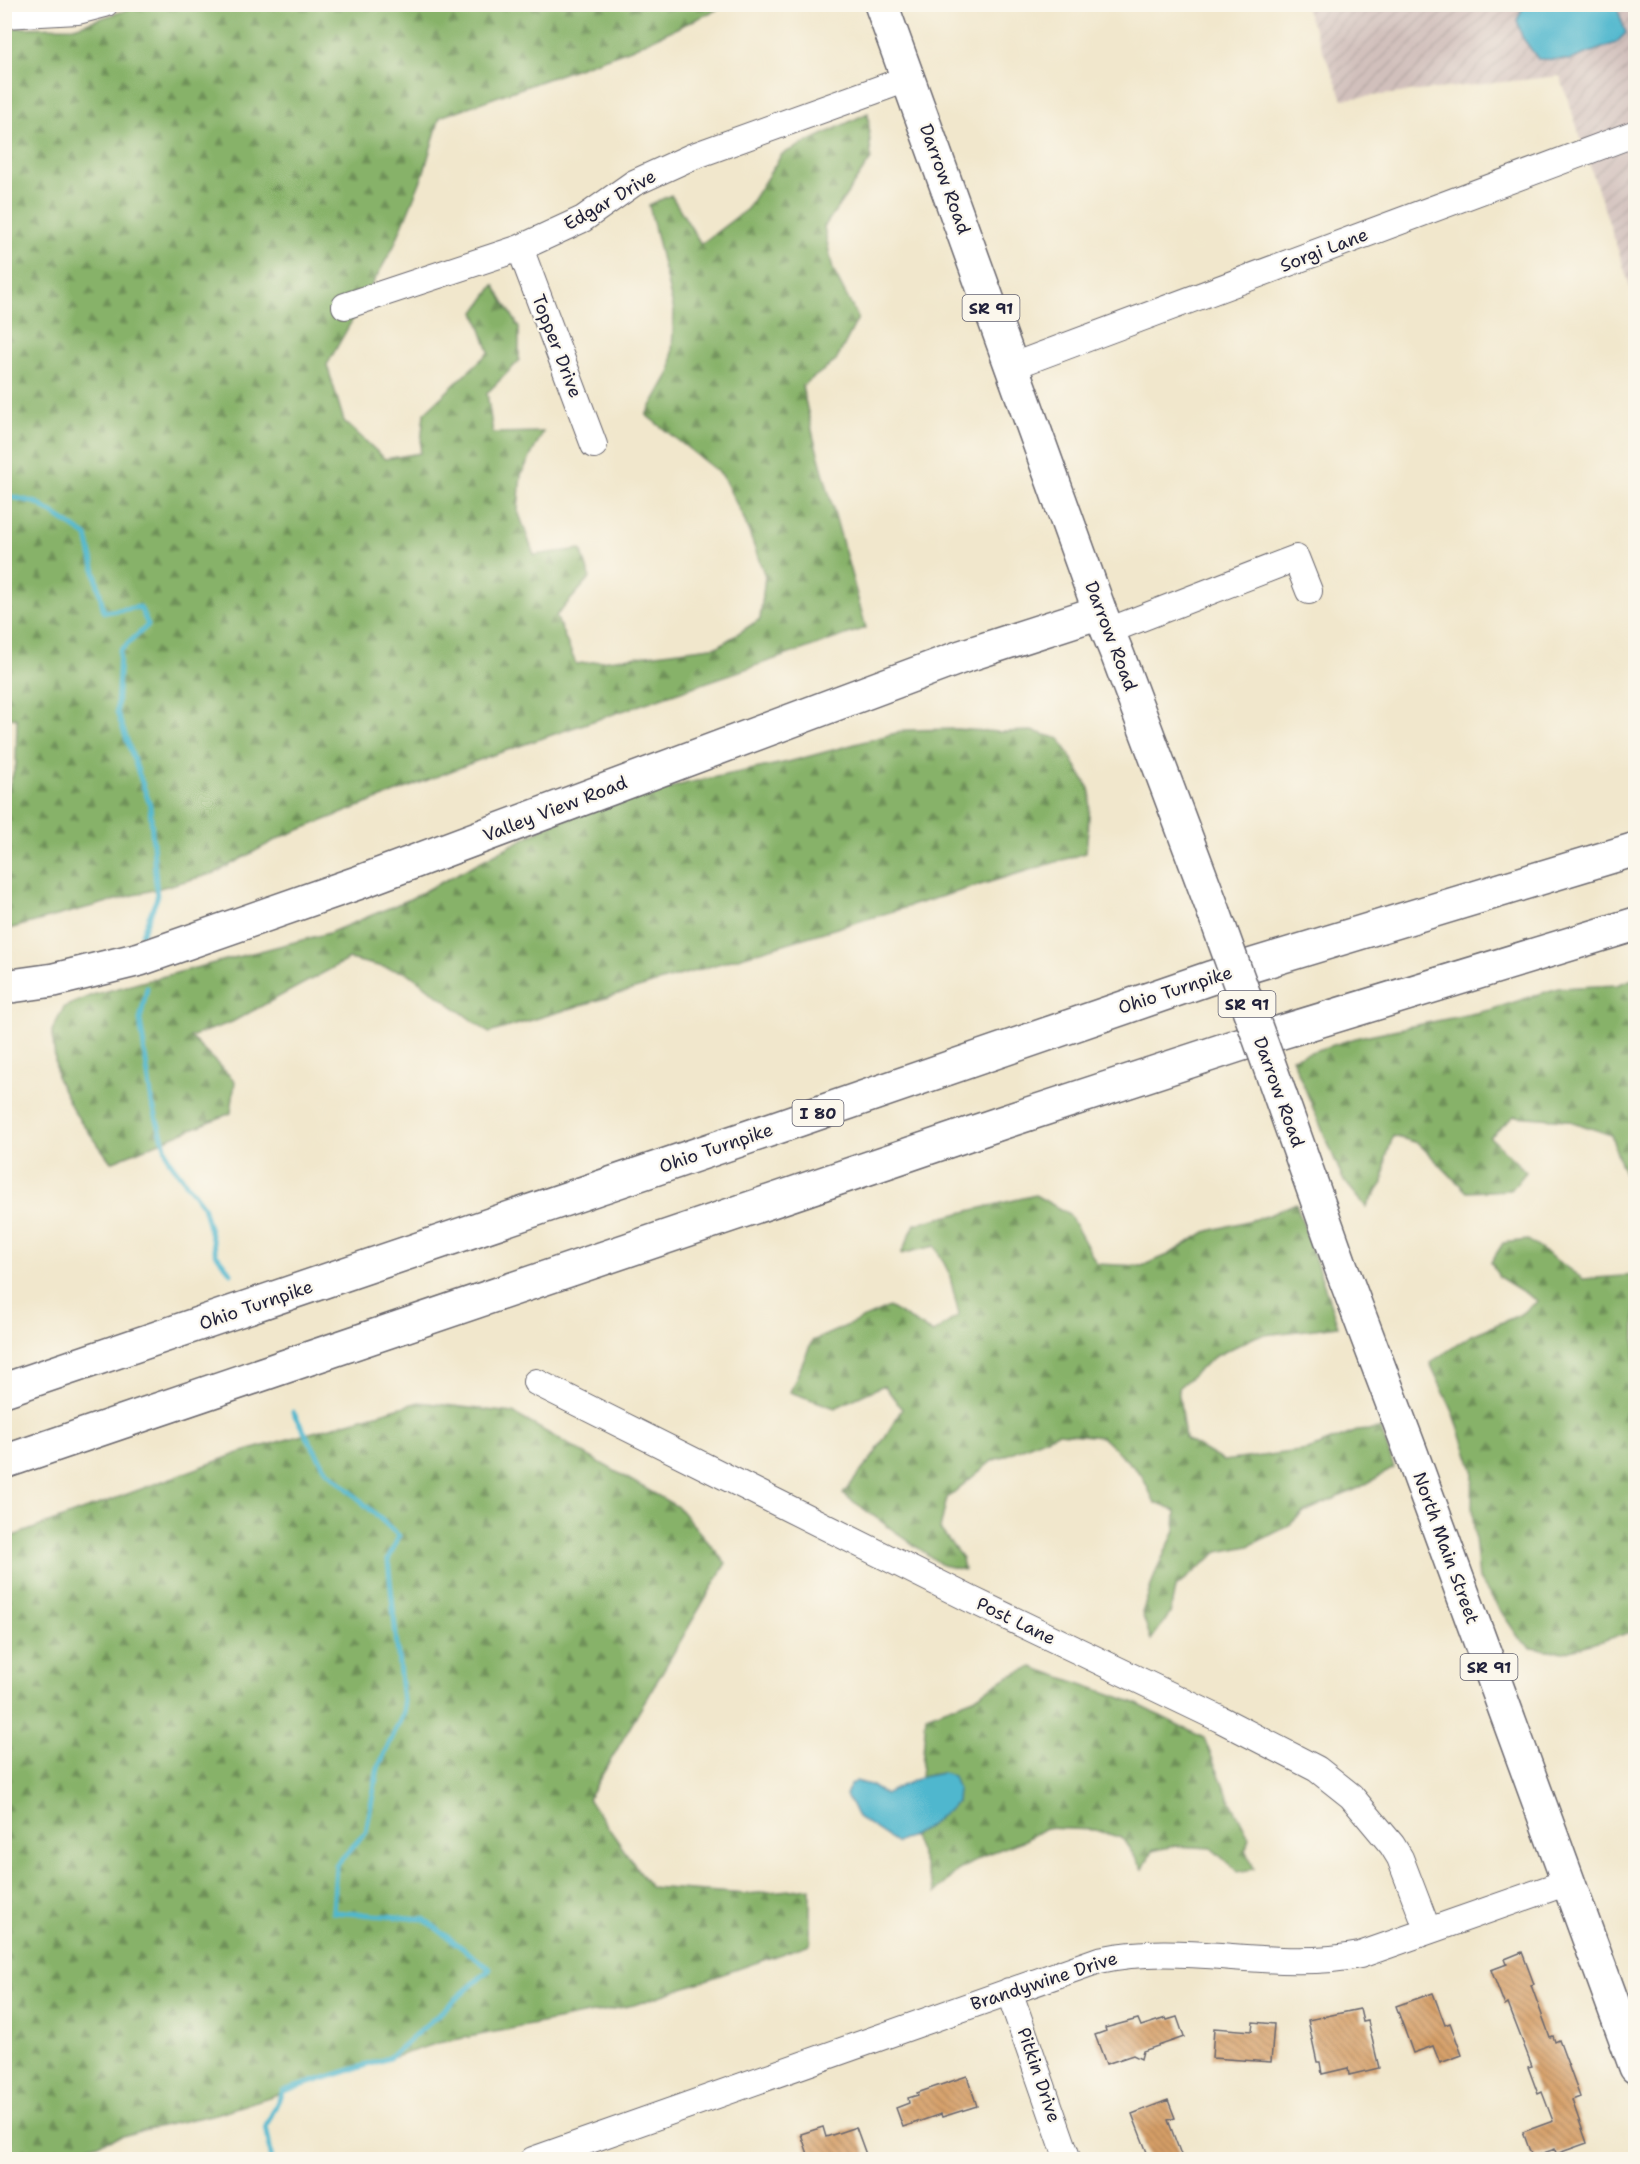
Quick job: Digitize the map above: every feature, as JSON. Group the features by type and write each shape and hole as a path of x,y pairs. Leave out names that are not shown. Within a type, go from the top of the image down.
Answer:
{"main road":[{"name":"Darrow Road","path":"881,4 1104,621 1214,912 1341,1268"},
{"name":"Valley View Road","path":"4,987 54,980 140,959 360,882 961,657 1104,621"},
{"name":"Ohio Turnpike","path":"4,1390 1210,978 1635,849"},
{"path":"4,1462 1015,1118 1239,1045 1635,924"},
{"name":"North Main Street","path":"1341,1268 1409,1447 1635,2067"}],"street":[{"path":"4,15 78,11 105,4"},
{"name":"Edgar Drive","path":"345,306 520,248 583,219 634,183 691,157 907,79"},
{"name":"Sorgi Lane","path":"1012,366 1635,133"},
{"name":"Topper Drive","path":"520,248 594,445"},
{"path":"1104,621 1296,558 1310,591"},
{"name":"Post Lane","path":"536,1382 1317,1769 1351,1796 1392,1845 1400,1858 1428,1931"},
{"name":"Brandywine Drive","path":"533,2160 1099,1960 1125,1954 1180,1953 1298,1962 1335,1960 1360,1954 1568,1882"},
{"name":"Pitkin Drive","path":"1009,1991 1068,2160"}],"shaded area":[{"path":"1304,5 1635,5 1635,301 1560,76 1343,99"}],"green space":[{"path":"145,4 727,5 631,49 440,117 423,175 394,246 327,365 344,421 385,459 420,453 424,413 489,352 475,312 494,285 519,327 519,361 487,393 493,433 543,432 521,475 518,511 534,555 581,549 590,578 556,616 576,664 719,646 760,619 765,576 744,519 722,475 646,415 671,371 674,311 649,205 671,195 701,244 747,209 782,154 868,113 871,159 824,227 833,270 858,318 836,361 802,386 814,439 866,628 487,757 281,837 215,873 5,930 5,798 16,765 17,719 4,715 4,28 74,27"},
{"path":"957,729 999,732 1032,731 1060,739 1091,792 1086,853 489,1033 408,973 349,959 232,1022 190,1037 235,1081 231,1113 111,1162 74,1112 57,1078 52,1031 64,1007 92,995 329,933 408,900 559,820 687,783 788,762 907,730"},
{"path":"1635,978 1635,1194 1621,1166 1611,1135 1567,1120 1514,1116 1490,1137 1526,1172 1511,1190 1467,1192 1418,1143 1393,1136 1386,1158 1383,1183 1366,1207 1343,1179 1292,1058 1359,1037 1490,1010 1558,988 1617,985"},
{"path":"1035,1195 1069,1214 1097,1264 1142,1266 1168,1255 1205,1232 1267,1216 1296,1203 1338,1326 1257,1336 1214,1357 1178,1388 1185,1439 1223,1461 1308,1450 1357,1431 1381,1429 1394,1468 1359,1488 1304,1512 1288,1526 1249,1546 1218,1552 1175,1588 1170,1614 1151,1640 1142,1613 1156,1571 1175,1531 1176,1511 1155,1503 1141,1474 1102,1437 1058,1433 992,1461 947,1498 940,1529 962,1558 964,1570 942,1565 843,1494 874,1455 902,1409 884,1385 835,1408 790,1392 812,1341 889,1307 933,1333 959,1315 949,1273 935,1246 901,1254 915,1224"},
{"path":"1528,1240 1583,1279 1635,1275 1635,1631 1564,1652 1531,1648 1519,1638 1479,1579 1472,1506 1473,1470 1454,1414 1430,1363 1470,1336 1519,1315 1538,1301 1499,1277 1491,1262 1503,1243"},
{"path":"419,1402 513,1413 678,1507 726,1563 588,1799 650,1887 747,1894 810,1888 810,1944 634,2005 438,2043 216,2114 143,2130 46,2159 5,2159 5,1539 239,1453"},
{"path":"1032,1667 1133,1702 1204,1738 1228,1796 1249,1837 1246,1849 1254,1869 1238,1872 1211,1848 1174,1846 1152,1851 1143,1869 1122,1838 1095,1830 1045,1828 1025,1840 985,1855 957,1871 935,1893 913,1836 957,1802 942,1773 921,1777 926,1716 974,1698 1007,1677"}],"water":[{"path":"1524,5 1616,5 1626,33 1616,43 1570,60 1538,59 1522,37 1517,20"},
{"path":"942,1773 953,1776 958,1790 957,1802 925,1829 897,1843 858,1817 846,1795 850,1785 856,1781 870,1785 884,1794 921,1777"}],"building":[{"path":"1522,1952 1550,2037 1553,2036 1555,2042 1559,2040 1580,2097 1572,2100 1587,2143 1556,2154 1555,2149 1532,2157 1523,2132 1553,2121 1542,2092 1538,2094 1528,2067 1532,2066 1508,2004 1505,2006 1491,1970 1507,1964 1505,1959"},
{"path":"1433,1993 1445,2025 1450,2023 1462,2055 1440,2063 1433,2046 1413,2053 1396,2006"},
{"path":"1360,2009 1363,2022 1368,2021 1379,2068 1349,2075 1348,2068 1322,2074 1320,2062 1317,2062 1308,2020"},
{"path":"1177,2017 1184,2037 1143,2051 1141,2059 1133,2055 1106,2064 1095,2035 1106,2031 1105,2028 1138,2019 1141,2026"},
{"path":"1253,2022 1274,2024 1271,2062 1212,2058 1214,2028 1252,2031"},
{"path":"967,2076 977,2106 942,2117 941,2114 903,2127 896,2108 909,2103 908,2098"},
{"path":"1168,2100 1175,2118 1168,2120 1183,2160 1150,2160 1132,2114"},
{"path":"823,2127 826,2137 856,2127 868,2160 810,2160 801,2134"}],"waterway":[{"path":"4,495 37,503 87,536 104,612 140,607 148,625 120,651 117,712 150,805 157,898 142,934"},
{"path":"147,988 140,1020 152,1103 169,1160 203,1206 216,1254 231,1273"},
{"path":"272,2160 266,2126 283,2091 389,2058 490,1969 424,1919 333,1912 336,1865 366,1832 378,1768 404,1712 388,1560 399,1536 325,1468 293,1412"}]}
